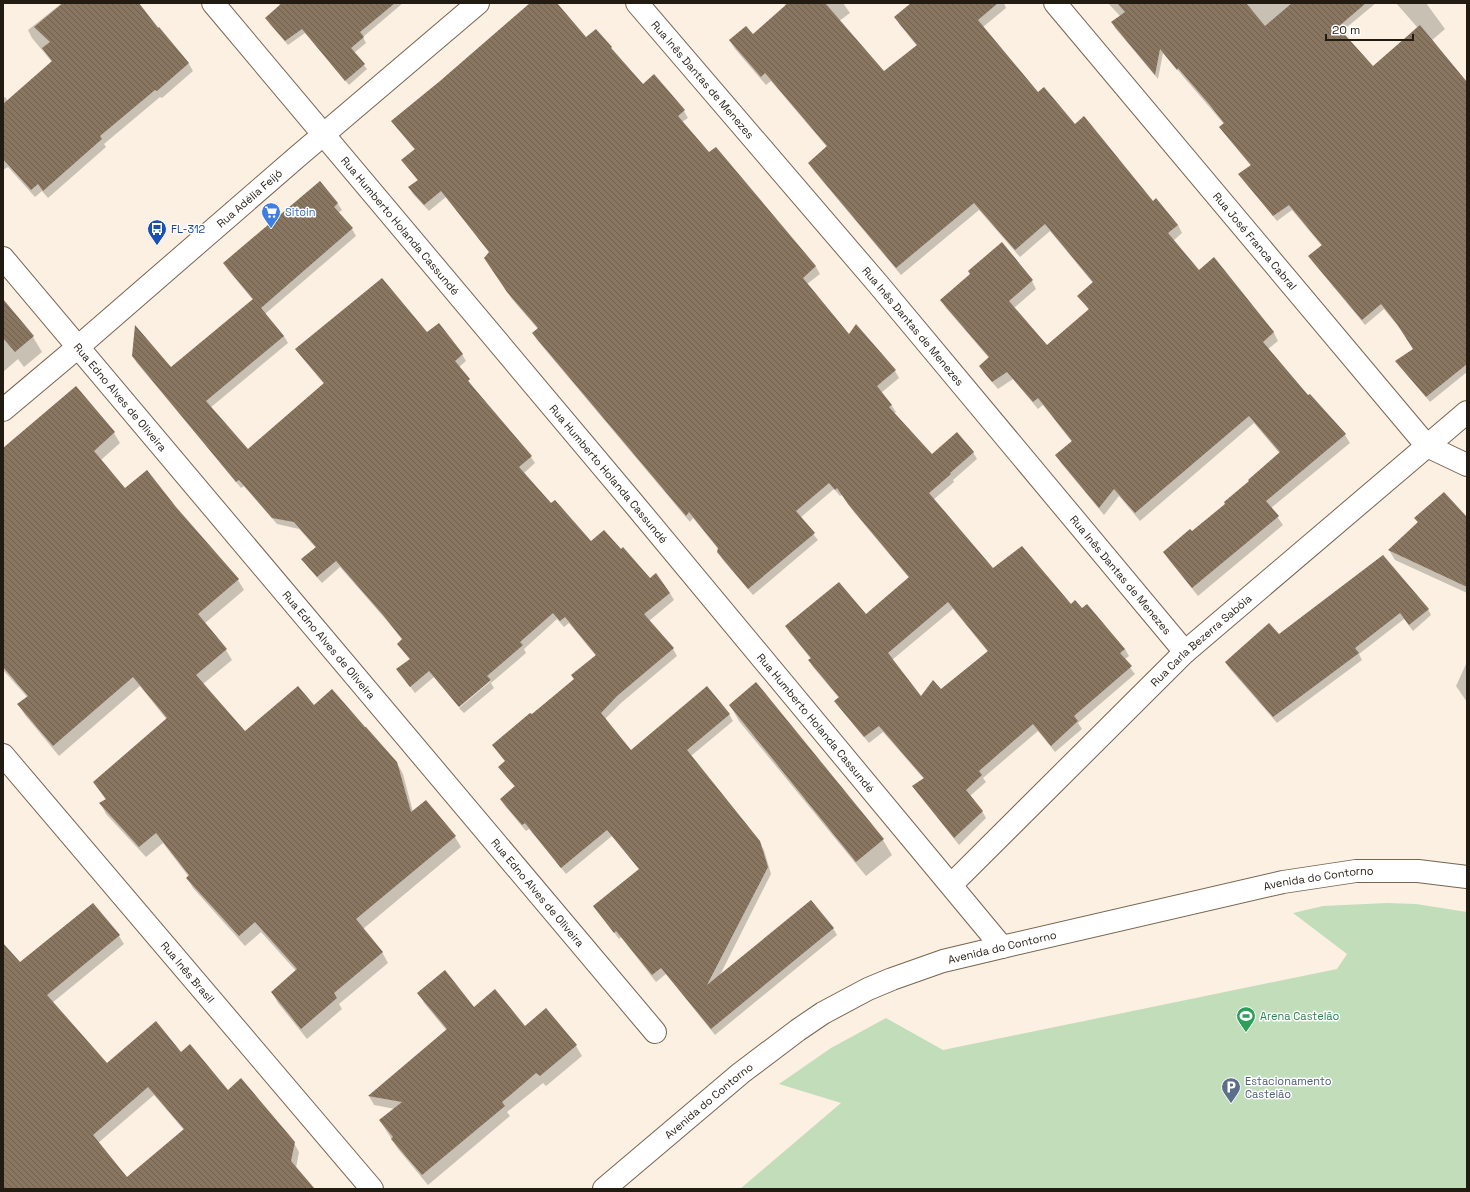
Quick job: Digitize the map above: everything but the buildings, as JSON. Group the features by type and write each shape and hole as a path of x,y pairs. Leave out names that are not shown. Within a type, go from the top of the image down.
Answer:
{"street":[{"name":"Rua Humberto Holanda Cassundé","path":"213,3 1002,946"},
{"name":"Rua Adélia Feijó","path":"3,410 78,347 323,134 478,3"},
{"name":"Rua Inês Dantas de Menezes","path":"637,3 878,284 1185,652"},
{"name":"Rua José Franca Cabral","path":"1055,3 1427,446 1467,465"},
{"name":"Rua Edno Alves de Oliveira","path":"3,258 655,1032"},
{"name":"Rua Carla Bezerra Sabóia","path":"951,885 1185,652 1467,412"},
{"name":"Rua Inês Brasil","path":"3,755 372,1189"},
{"name":"Avenida do Contorno","path":"604,1189 741,1073 798,1030 823,1013 868,989 892,979 943,961 1002,946 1290,881 1356,871 1418,871 1467,877"}],"green space":[{"name":"Arena Castelão","path":"1387,903 1416,904 1467,912 1467,1189 740,1189 841,1103 779,1084 831,1048 886,1018 943,1050 1337,969 1347,954 1293,913 1323,906"}],"place":[{"name":"Sitoin","path":"271,229"},
{"name":"FL-312","path":"157,246"},
{"name":"Arena Castelão","path":"1246,1033"},
{"name":"Estacionamento Castelão","path":"1231,1104"}]}
